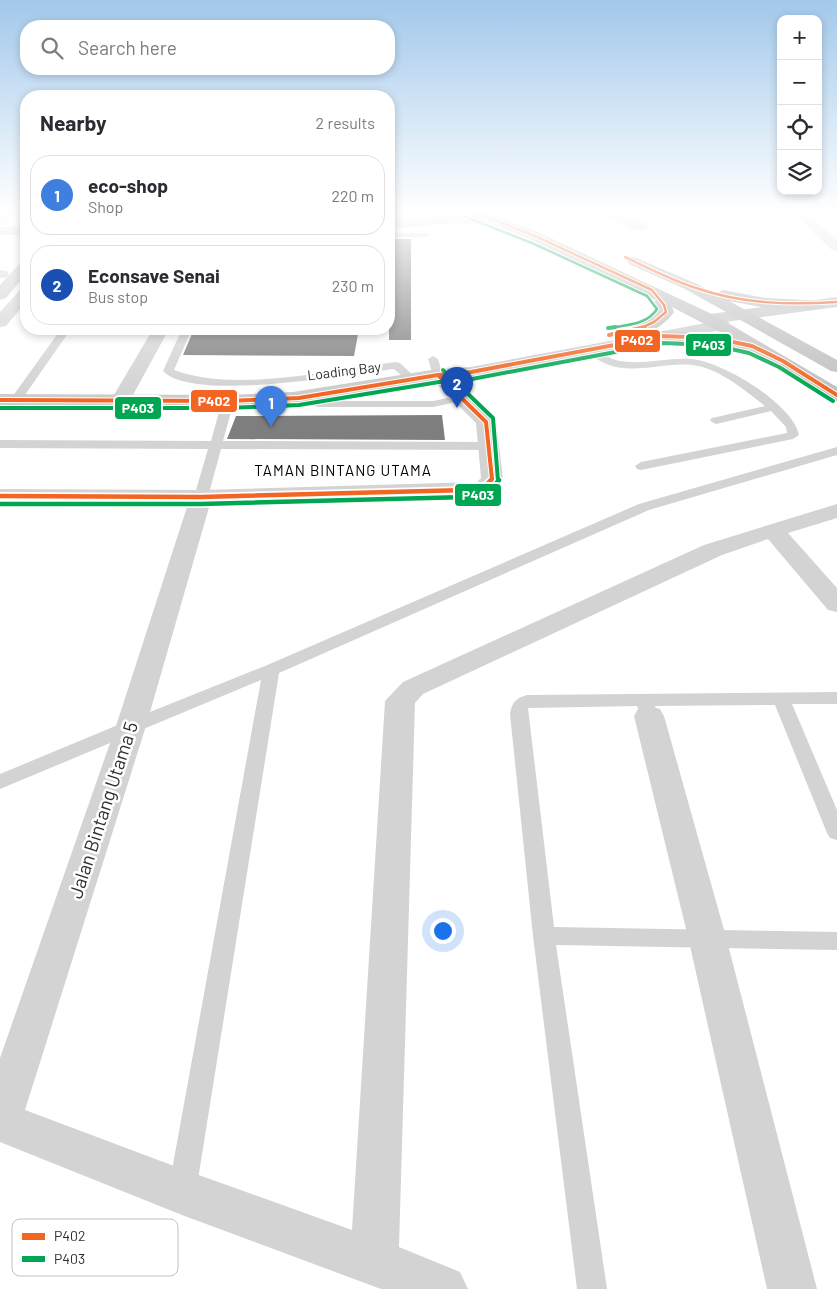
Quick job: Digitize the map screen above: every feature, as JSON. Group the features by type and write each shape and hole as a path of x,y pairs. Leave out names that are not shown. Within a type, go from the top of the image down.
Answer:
{"highway":[{"path":"607,270 716,322 837,396"},
{"path":"654,270 690,286 837,367"},
{"path":"690,286 732,297 766,303 829,307"},
{"path":"631,330 653,324 662,318 666,312 664,306 652,290"},
{"path":"809,350 797,335 801,326 829,307"},
{"path":"662,336 716,339 763,350"}],"main road":[{"path":"716,322 829,307"}],"street":[{"path":"0,295 20,272"},
{"path":"0,322 20,302"},
{"path":"8,400 228,401 293,398 412,379 436,367 463,365 631,330 716,322"},
{"path":"436,367 471,372 662,336 716,322"},
{"path":"121,400 158,335"},
{"path":"0,496 201,497 467,490 484,486 492,479 486,422 462,398 436,367"},
{"name":"Jalan Bintang Utama 5","path":"0,1121 131,726 201,497"},
{"path":"374,1262 400,701 413,688 713,550 837,511"},
{"path":"773,530 837,604"},
{"path":"646,709 707,938 792,1289"},
{"path":"0,1121 182,1192 443,1289"}],"lane":[{"path":"8,400 61,335"},
{"name":"Loading Bay","path":"184,335 168,371 176,376 195,380 251,382 396,365 412,379"},
{"path":"590,350 606,360 622,364 685,361 702,363 715,368 775,407 792,425 794,431 793,435 640,466"},
{"path":"293,398 319,404 433,404 462,398"},
{"path":"201,497 228,401"},
{"path":"716,420 775,407"},
{"path":"0,444 489,446"},
{"path":"0,782 131,726 271,670 644,507 837,451"},
{"path":"182,1192 271,670"},
{"path":"592,1289 544,936 519,714 520,705 527,701 618,700 646,709 781,699 837,698"},
{"path":"781,699 837,833"},
{"path":"544,936 837,941"}],"building":[{"path":"395,270 411,270 411,340 389,340 389,335 395,335"},
{"path":"191,335 358,335 354,356 183,355"},
{"path":"442,415 445,440 227,439 236,416"}],"transit line":[{"name":"P403","path":"591,270 647,296 657,309 654,314 643,321 608,328"},
{"name":"P402","path":"609,270 652,290 664,305 666,312 647,326 609,335"},
{"name":"P402","path":"653,270 696,289 755,302 804,304 837,302"},
{"name":"P402","path":"0,400 228,401 299,398 438,375 471,372 662,336 714,338 752,346 783,361 837,395"},
{"name":"P403","path":"0,408 228,408 299,405 439,382 472,379 663,343 713,345 749,353 779,367 833,401"},
{"name":"P403","path":"0,504 201,504 467,497 487,494 499,480 493,418 443,370"},
{"name":"P402","path":"0,496 201,497 467,490 484,487 492,479 486,422 438,375"}],"place":[{"name":"Econsave Senai","path":"457,408"},
{"name":"eco-shop","path":"271,427"}],"district":[{"name":"TAMAN BINTANG UTAMA","path":"343,471"}]}
